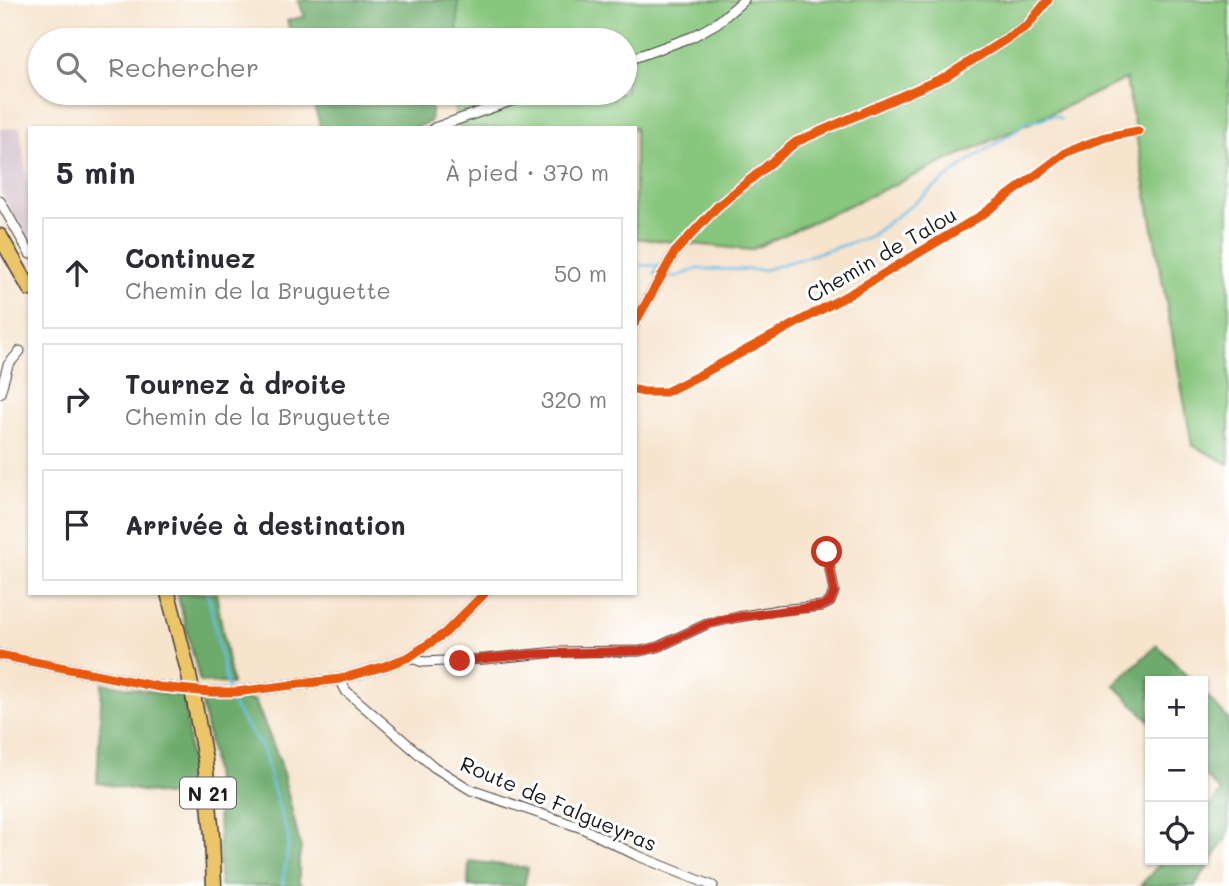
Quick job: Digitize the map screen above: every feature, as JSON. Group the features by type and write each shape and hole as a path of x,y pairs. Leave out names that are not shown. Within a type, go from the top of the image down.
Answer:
{"main road":[{"path":"0,236 28,285"},
{"name":"N 21","path":"169,595 188,671 205,760 214,886"}],"street":[{"path":"637,57 692,37 717,23 744,0"},
{"path":"637,319 675,252 716,207 796,142 947,76 1027,26 1048,0"},
{"path":"440,126 500,105"},
{"name":"Chemin de Talou","path":"637,391 666,392 700,375 850,294 982,215 1067,152 1106,137 1138,131"},
{"path":"0,201 28,250"},
{"path":"0,393 8,365 20,351"},
{"path":"409,657 423,662 545,653 640,651 658,647 707,624 738,617 822,606 830,602 834,592 827,552"},
{"path":"0,655 159,687 236,692 340,679 385,667 409,657 445,633 483,595"},
{"name":"Route de Falgueyras","path":"340,679 346,691 434,767 471,790 582,828 636,855 713,886"}],"shaded area":[{"path":"20,127 28,186 28,240 0,191 0,129"}],"green space":[{"path":"297,0 458,0 457,28 289,28 287,21 305,16"},
{"path":"429,0 1229,0 1229,464 1192,445 1126,79 751,250 637,238 637,126 459,126 454,105 637,105 637,28 436,28"},
{"path":"314,105 432,105 430,122 419,126 320,126"},
{"path":"178,595 216,595 232,684 200,682"},
{"path":"1157,645 1187,676 1145,676 1145,716 1114,685"},
{"path":"102,683 185,697 193,800 97,783"},
{"path":"200,694 255,701 280,761 301,849 299,883 303,886 220,886 218,807"},
{"path":"1208,697 1229,720 1229,834 1195,886 1140,886 1159,865 1208,865 1208,808 1221,792 1208,779"},
{"path":"469,861 528,868 524,886 468,886"}],"waterway":[{"path":"667,276 681,276 698,269 764,270 866,238 1026,122 1048,116 1061,119"},
{"path":"637,265 659,266 654,274 657,275"},
{"path":"208,595 228,689"},
{"path":"230,696 231,703 263,749 289,839 283,886"}],"cycle path":[{"path":"637,319 675,252 717,207 796,142 947,76 1027,26 1048,0"},
{"path":"637,390 666,392 700,375 850,294 982,215 1067,152 1106,137 1138,131"},
{"path":"0,655 159,687 236,692 340,679 409,657 445,633 483,595"}],"route":[{"path":"460,661 557,652 640,651 658,647 707,624 778,610 822,606 830,602 834,592 827,552"}]}
